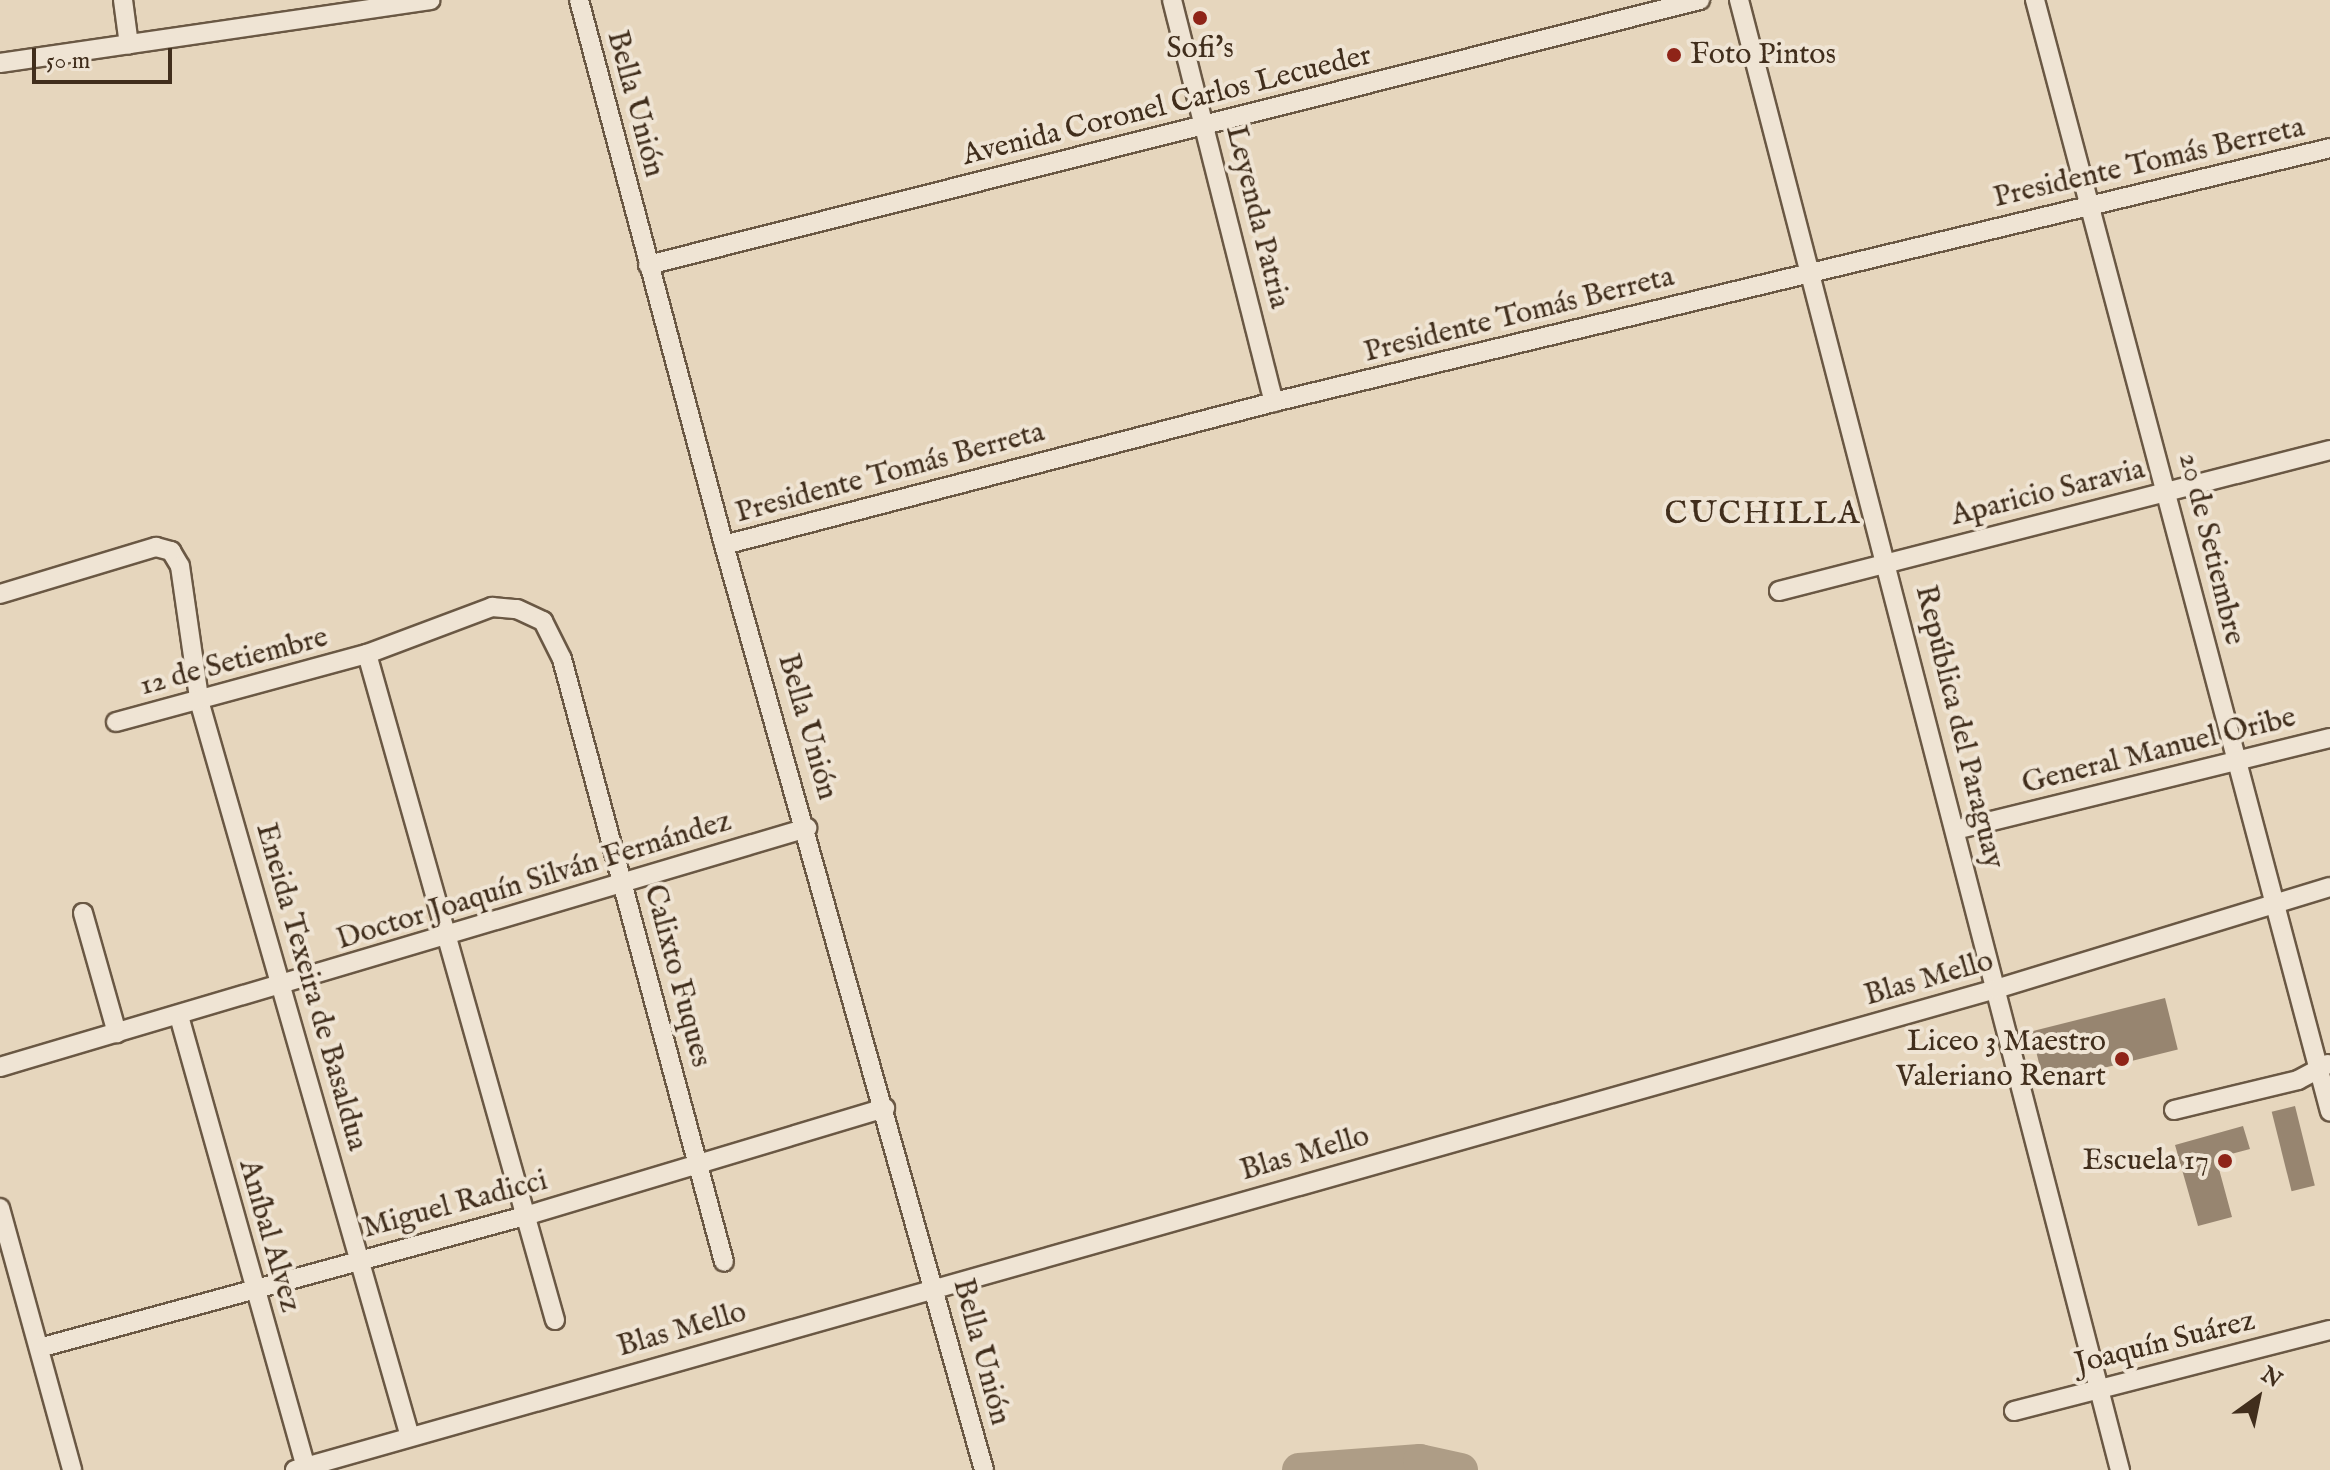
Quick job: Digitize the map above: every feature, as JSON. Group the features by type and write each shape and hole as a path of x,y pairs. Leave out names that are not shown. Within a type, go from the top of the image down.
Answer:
{"street":[{"path":"123,0 129,45"},
{"path":"0,63 430,0"},
{"name":"Bella Unión","path":"579,0 724,545 807,828 984,1470"},
{"name":"Leyenda Patria","path":"1172,0 1274,402"},
{"name":"Avenida Coronel Carlos Lecueder","path":"648,265 1700,0"},
{"name":"República del Paraguay","path":"1739,0 1888,563 2120,1470"},
{"name":"20 de Setiembre","path":"2035,0 2087,206 2169,492 2236,761 2275,904 2325,1066 2330,1112"},
{"name":"Presidente Tomás Berreta","path":"724,545 1274,402 2330,148"},
{"name":"Aparicio Saravia","path":"1779,591 2330,450"},
{"name":"Eneida Texeira de Basaldua","path":"0,594 156,547 171,551 180,566 200,704 284,986 410,1437"},
{"name":"12 de Setiembre","path":"116,722 200,704 367,654 492,607 517,609 543,621 562,659"},
{"path":"367,654 555,1320"},
{"name":"Calixto Fuques","path":"562,659 724,1262"},
{"name":"General Manuel Oribe","path":"1955,830 2330,738"},
{"name":"Doctor Joaquín Silván Fernández","path":"0,1067 445,939 807,828"},
{"name":"Blas Mello","path":"303,1469 934,1287 1996,989 2330,887"},
{"path":"83,913 117,1033"},
{"name":"Aníbal Alvez","path":"179,1016 303,1469"},
{"path":"2174,1110 2298,1080 2325,1066"},
{"name":"Miguel Radicci","path":"39,1348 525,1216 885,1108"},
{"path":"0,1208 72,1470"},
{"name":"Joaquín Suárez","path":"2014,1411 2330,1330"}],"building":[{"path":"2165,998 2178,1049 2044,1083 2031,1031"},
{"path":"2295,1106 2315,1186 2292,1191 2272,1112"},
{"path":"2243,1126 2250,1149 2216,1158 2232,1217 2198,1226 2175,1145"}],"waterway":[{"path":"1299,1470 1420,1461 1461,1470"}],"place":[{"name":"Sofi's","path":"1200,18"},
{"name":"Foto Pintos","path":"1674,55"},
{"name":"Liceo 3 Maestro Valeriano Renart","path":"2122,1059"},
{"name":"Escuela 17","path":"2225,1161"}],"district":[{"name":"CUCHILLA","path":"1763,515"}]}
